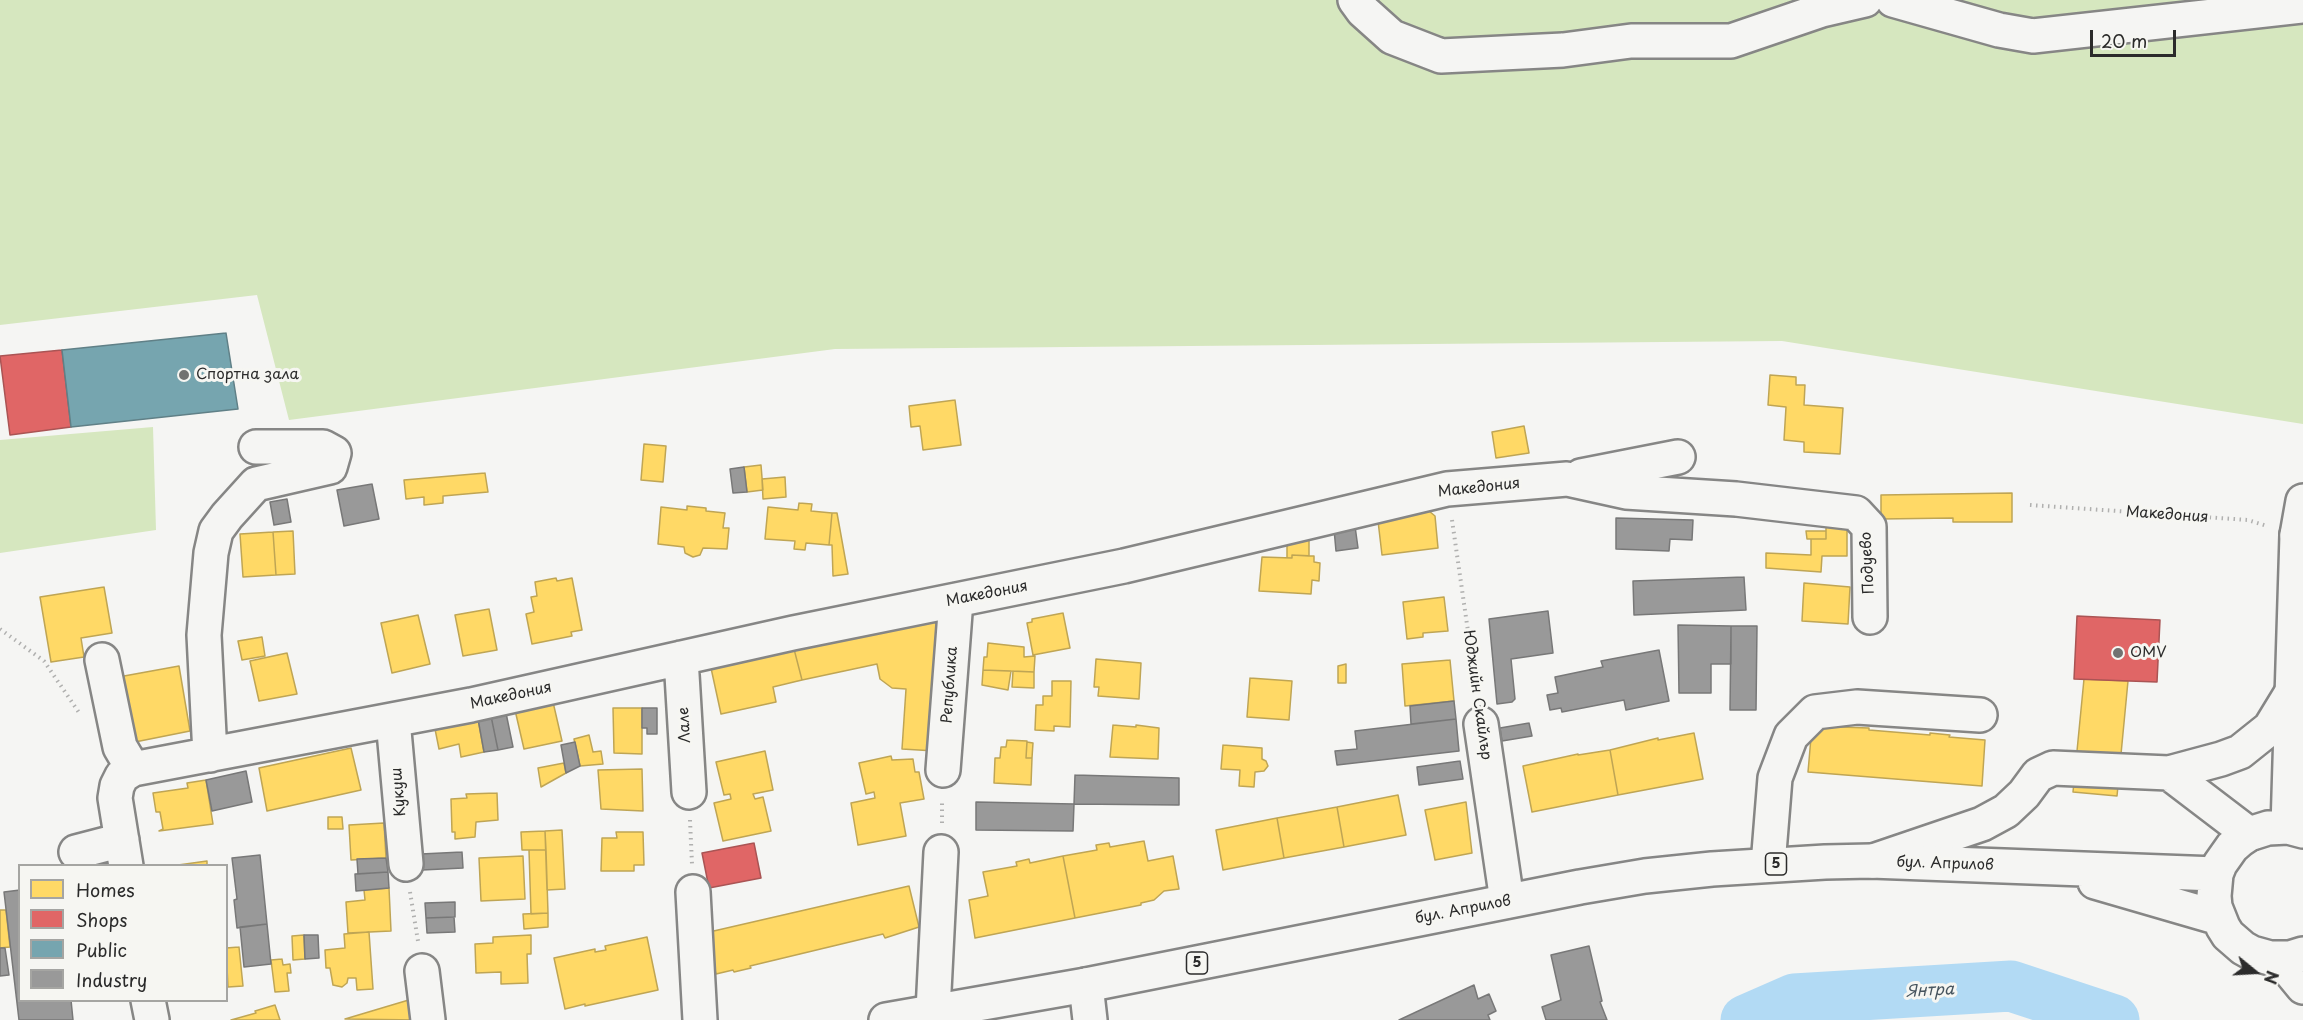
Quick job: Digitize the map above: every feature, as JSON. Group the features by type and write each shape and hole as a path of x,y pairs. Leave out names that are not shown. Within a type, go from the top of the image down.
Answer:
{"street":[{"path":"1355,0 1363,11 1392,37 1441,56 1563,50 1631,41 1731,41 1822,10 1865,0"},
{"path":"1893,0 2000,30 2033,36 2303,6"},
{"path":"210,755 204,635 211,553 216,531 256,484 330,467 334,453 323,447 256,447"},
{"path":"1568,479 1678,457"},
{"name":"Македония","path":"128,773 471,705 681,658 1124,566 1448,489 1568,479 1626,492 1736,499 1856,513"},
{"path":"2303,501 2292,692 2295,829 2268,828 2249,834 2232,847 2225,855 2216,874 2214,896 2219,918 2228,935 2243,948 2261,956 2292,956 2303,987"},
{"name":"Подуево","path":"1856,513 1869,527 1870,617"},
{"name":"Република","path":"943,770 956,600"},
{"name":"Лале","path":"681,658 689,792"},
{"path":"76,852 124,853 115,798 117,786 128,773 120,747 102,660"},
{"path":"1871,861 1990,820 2006,811 2024,794 2038,775 2053,768 2169,773 2240,752 2270,729 2292,692"},
{"path":"1768,865 1774,778 1791,736 1815,712 1857,708 1980,715"},
{"name":"Кукуш","path":"393,720 406,864"},
{"name":"Юджийн Скайлър","path":"1481,724 1507,901"},
{"path":"2169,773 2249,834"},
{"path":"933,1011 941,852"},
{"name":"бул. Априлов","path":"886,1020 1086,985 1507,901 1645,876 1768,865 1871,861 2216,874"},
{"name":"бул. Априлов","path":"2047,868 2219,918"},
{"path":"693,892 700,1020"},
{"path":"422,971 428,1020"},
{"path":"1086,985 1089,1020"},
{"path":"148,1002 152,1020"}],"path":[{"name":"Юджийн Скайлър","path":"1448,489 1481,724"},
{"name":"Македония","path":"2030,505 2248,520 2300,535"},
{"path":"0,629 44,661"},
{"path":"941,852 943,770"},
{"path":"689,792 693,892"},
{"path":"406,864 422,971"}],"green space":[{"path":"0,0 2303,0 2303,424 1782,341 835,349 289,420 257,295 0,325"},
{"path":"153,427 156,530 0,553 0,440"}],"building: Homes":[{"path":"1770,375 1796,377 1796,385 1805,385 1804,405 1843,408 1840,454 1804,452 1804,442 1784,440 1786,407 1768,405"},
{"path":"955,400 961,445 923,450 920,426 911,427 909,406"},
{"path":"1524,426 1529,453 1496,458 1492,432"},
{"path":"644,444 666,446 663,482 641,480"},
{"path":"761,465 763,490 747,492 744,467"},
{"path":"485,473 488,492 443,496 443,503 424,505 424,497 406,499 404,480"},
{"path":"785,477 786,497 763,499 762,479"},
{"path":"2012,493 2012,522 1953,522 1953,518 1881,519 1881,495"},
{"path":"799,503 812,504 811,511 832,513 829,545 806,543 805,550 794,549 795,541 765,539 768,507 798,510"},
{"path":"687,506 725,513 723,528 729,528 727,549 703,548 700,555 693,557 685,553 684,547 658,544 661,507 687,510"},
{"path":"1423,510 1435,516 1438,548 1382,555 1378,521 1398,518 1397,515"},
{"path":"832,513 837,513 848,574 833,576 832,545 829,545"},
{"path":"1826,522 1847,522 1847,556 1822,556 1821,572 1766,568 1766,553 1811,555 1811,539 1826,539"},
{"path":"293,531 295,574 276,575 273,532"},
{"path":"1806,531 1826,531 1826,539 1807,539"},
{"path":"273,532 276,575 243,577 240,534"},
{"path":"1309,539 1309,556 1292,555 1292,558 1287,558 1287,544"},
{"path":"1292,555 1314,556 1314,562 1320,563 1319,581 1312,580 1311,594 1259,591 1262,557 1292,558"},
{"path":"556,578 557,581 572,578 582,630 571,632 572,636 532,644 526,614 534,612 531,597 537,596 535,582"},
{"path":"1804,583 1850,587 1848,624 1802,621"},
{"path":"104,587 112,633 81,638 84,657 51,662 40,597"},
{"path":"1444,597 1448,631 1423,633 1423,637 1407,639 1403,602"},
{"path":"489,609 497,650 463,656 455,615"},
{"path":"1063,613 1070,648 1033,655 1027,623 1032,622 1032,619"},
{"path":"418,615 430,664 392,673 381,623"},
{"path":"931,619 943,629 935,751 902,749 906,689 892,688 880,679 877,664 802,680 794,649"},
{"path":"262,637 265,656 242,660 238,641"},
{"path":"988,643 1024,647 1024,657 1035,656 1034,672 983,670"},
{"path":"794,649 802,680 773,687 776,702 721,714 711,668"},
{"path":"287,653 297,694 259,701 250,661"},
{"path":"1096,659 1141,663 1139,699 1098,696 1099,687 1094,687"},
{"path":"1450,660 1454,701 1405,706 1402,664"},
{"path":"1346,664 1346,683 1338,683 1338,666"},
{"path":"179,666 190,731 125,744 113,678"},
{"path":"983,670 1011,671 1008,690 982,685"},
{"path":"1013,671 1034,672 1034,688 1012,687"},
{"path":"1250,678 1292,681 1289,720 1247,717"},
{"path":"2084,679 2128,681 2117,796 2073,792"},
{"path":"1052,681 1071,681 1070,727 1054,726 1054,731 1035,730 1036,705 1043,705 1043,696 1052,696"},
{"path":"553,702 562,741 524,749 515,710"},
{"path":"613,708 642,708 642,754 614,753"},
{"path":"478,719 484,752 461,757 459,744 439,749 435,729"},
{"path":"1113,725 1159,728 1158,759 1110,757"},
{"path":"1812,726 1869,728 1869,730 1930,735 1930,733 1985,740 1982,786 1808,772"},
{"path":"1694,733 1703,779 1618,795 1610,750 1658,738 1658,740"},
{"path":"589,735 593,752 601,751 603,764 580,766 574,739"},
{"path":"1007,740 1027,741 1026,758 1032,758 1031,785 994,783 995,758 1000,758 1001,747 1006,747"},
{"path":"1027,742 1033,743 1032,758 1026,758"},
{"path":"1223,745 1262,748 1262,759 1268,766 1264,771 1255,772 1254,787 1239,786 1240,770 1221,769"},
{"path":"351,748 361,790 267,811 259,768"},
{"path":"1610,750 1618,795 1532,812 1523,766 1578,754"},
{"path":"765,751 773,790 753,794 755,799 763,797 771,831 723,841 714,803 731,799 730,794 724,795 716,762"},
{"path":"891,756 892,760 913,759 915,772 919,772 924,799 900,803 906,836 858,845 851,803 875,798 874,792 866,794 859,763"},
{"path":"564,763 566,773 541,787 538,768"},
{"path":"642,769 643,811 601,809 598,770"},
{"path":"206,780 213,824 159,831 163,829 160,812 156,812 153,793 188,788 187,783"},
{"path":"497,793 498,820 476,822 475,837 455,839 455,832 452,832 451,799 467,798 466,794"},
{"path":"1398,795 1406,835 1344,847 1337,807"},
{"path":"1466,802 1472,853 1435,860 1425,810"},
{"path":"1337,807 1344,847 1284,858 1277,818"},
{"path":"328,817 342,817 343,829 328,829"},
{"path":"1277,818 1284,858 1223,870 1216,830"},
{"path":"384,823 386,858 351,860 349,825"},
{"path":"562,830 565,889 547,890 545,831"},
{"path":"545,831 546,850 522,850 521,832"},
{"path":"616,832 643,832 644,865 634,865 634,871 601,871 602,838 617,838"},
{"path":"1144,841 1148,861 1173,856 1179,889 1164,891 1154,900 1141,903 1141,905 1075,918 1063,856 1097,850 1096,845 1109,843 1110,847"},
{"path":"529,850 546,850 548,913 531,914"},
{"path":"523,856 525,899 481,901 479,858"},
{"path":"1063,856 1075,918 975,938 969,900 988,896 983,872 1017,866 1016,862 1029,859 1030,863"},
{"path":"207,861 207,864 185,864"},
{"path":"909,886 919,927 885,938 883,934 750,966 751,968 716,974 705,933"},
{"path":"389,888 391,931 348,933 346,902 365,900 364,890"},
{"path":"0,910 6,910 10,947 0,948"},
{"path":"548,913 548,927 524,929 523,914"},
{"path":"369,932 373,989 357,990 356,978 348,978 347,983 342,987 333,985 330,968 326,968 325,950 345,948 344,934"},
{"path":"304,935 305,959 293,960 292,936"},
{"path":"531,935 531,954 527,954 528,983 501,984 501,972 476,973 475,944 493,943 493,937"},
{"path":"647,937 658,990 565,1009 554,958 595,949 595,952 606,950 605,946"},
{"path":"239,947 243,986 228,987 228,948"},
{"path":"282,959 283,965 290,964 291,973 287,973 289,991 275,992 271,960"},
{"path":"412,999 418,1020 345,1019"},
{"path":"275,1005 280,1020 231,1020 256,1013 255,1011"}],"building: Shops":[{"path":"62,350 71,427 10,435 0,356"},
{"path":"2077,616 2160,620 2157,682 2074,679"},
{"path":"754,843 761,878 709,888 702,853"}],"building: Public":[{"path":"226,333 238,409 71,427 62,350"}],"building: Industry":[{"path":"744,467 747,492 733,493 730,469"},
{"path":"372,484 379,519 344,526 337,490"},
{"path":"287,499 291,522 274,525 270,502"},
{"path":"1616,518 1693,520 1692,540 1670,539 1669,551 1616,549"},
{"path":"1355,526 1358,548 1336,551 1334,529"},
{"path":"1744,577 1746,610 1634,615 1633,581"},
{"path":"1548,611 1553,653 1511,659 1515,699 1512,702 1497,704 1489,619"},
{"path":"1678,625 1731,626 1731,664 1711,664 1711,693 1679,693"},
{"path":"1731,626 1757,626 1756,710 1730,710"},
{"path":"1659,650 1669,701 1626,710 1624,700 1562,712 1561,708 1550,710 1547,695 1558,693 1555,677 1603,667 1601,661"},
{"path":"1454,701 1456,719 1411,724 1410,706"},
{"path":"642,708 657,708 657,734 647,734 647,728 642,728"},
{"path":"506,713 513,747 498,750 491,716"},
{"path":"491,716 498,750 484,752 478,719"},
{"path":"1456,719 1459,751 1337,765 1335,751 1357,749 1355,731"},
{"path":"1529,723 1532,736 1502,741 1500,728"},
{"path":"575,742 580,766 566,773 561,745"},
{"path":"1460,761 1463,779 1419,785 1417,767"},
{"path":"246,771 252,802 212,811 206,780"},
{"path":"1075,775 1179,778 1179,805 1074,804"},
{"path":"976,802 1074,804 1073,831 976,830"},
{"path":"462,852 463,868 422,870 421,854"},
{"path":"260,855 267,924 237,928 234,900 237,899 232,858"},
{"path":"386,858 388,872 358,874 357,859"},
{"path":"388,872 389,888 356,891 355,874"},
{"path":"18,890 18,1002 71,1002 73,1020 19,1020 4,892"},
{"path":"455,902 455,917 426,918 425,903"},
{"path":"454,917 455,932 427,933 426,918"},
{"path":"267,924 271,964 244,967 240,927"},
{"path":"304,935 318,935 319,958 305,959"},
{"path":"1589,946 1602,1001 1600,1002 1607,1020 1546,1020 1542,1007 1561,1000 1551,955"},
{"path":"0,948 5,948 9,975 0,976"},
{"path":"1474,985 1478,999 1489,994 1496,1011 1488,1015 1490,1020 1399,1020"}],"waterway":[{"name":"Янтра","path":"1746,1020 1794,999 2011,986 2114,1020"}],"place":[{"name":"Спортна зала","path":"184,375"},
{"name":"OMV","path":"2118,653"}]}
